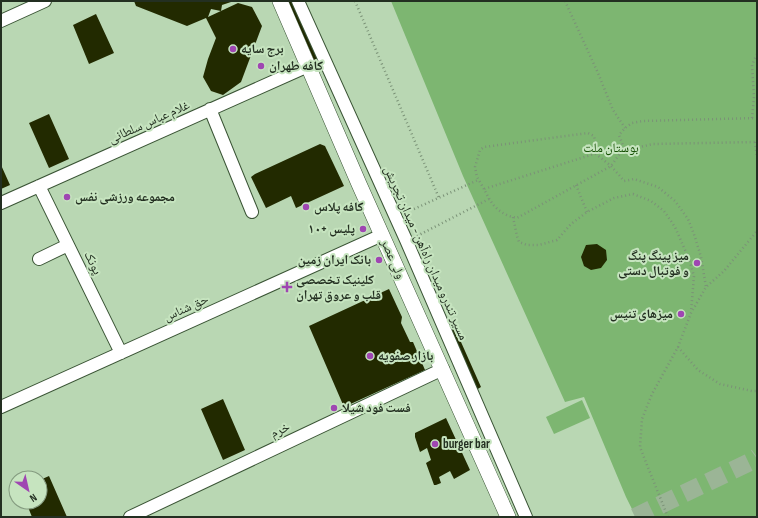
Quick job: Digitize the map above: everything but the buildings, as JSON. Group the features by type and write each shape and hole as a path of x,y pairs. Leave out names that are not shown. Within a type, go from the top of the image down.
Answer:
{"main road":[{"name":"ولی عصر","path":"280,1 382,235 508,517"}],"street":[{"path":"1,21 45,1"},
{"name":"مسیر تندرو میدان راه‌آهن - میدان تجریش","path":"298,1 406,240 526,517"},
{"name":"غلام عباس سلطانی","path":"1,203 308,66"},
{"path":"210,109 252,212"},
{"name":"پونک","path":"39,186 121,353"},
{"name":"حق شناس","path":"1,407 382,235"},
{"path":"39,259 68,245"},
{"name":"خرم","path":"130,517 442,369"}],"path":[{"path":"354,1 439,198"},
{"path":"565,1 613,110 625,128"},
{"path":"752,118 754,97 752,64 757,54"},
{"path":"624,148 619,135 632,123 648,121 757,118"},
{"path":"596,154 594,136 588,133 484,147 480,150 475,168 478,180 496,209 506,215 517,218 611,166 624,148"},
{"path":"484,189 596,154 624,148 631,149 652,144 756,142 757,158"},
{"path":"596,154 611,166 624,181 634,179 658,187 675,201 688,219 695,237 701,257 706,287"},
{"path":"414,209 478,180"},
{"path":"576,185 587,212"},
{"path":"513,217 517,236 520,242 527,245 539,245 557,240 571,224 587,212 614,198 633,194 651,200 664,211 675,227 689,259 694,276 691,313"},
{"path":"416,236 489,199"},
{"path":"668,517 640,447 642,419 652,394 678,347 691,313 706,287 724,271 757,231"},
{"path":"678,347 698,370 720,384 757,391"}],"green space":[{"name":"بوستان ملت","path":"391,1 757,1 757,517 636,517 626,497 584,397 565,402 463,176"},
{"path":"582,400 590,418 554,434 546,417"}],"tunnel":[{"path":"635,517 750,462 757,457"}],"place":[{"name":"برج سایه","path":"233,49"},
{"name":"کافه طهران","path":"261,66"},
{"name":"مجموعه ورزشی نفس","path":"67,197"},
{"name":"کافه پلاس","path":"306,207"},
{"name":"پلیس +۱۰","path":"363,229"},
{"name":"بانک ایران زمین","path":"379,260"},
{"name":"میز پینگ پنگ و فوتبال دستی","path":"697,263"},
{"name":"کلینیک تخصصی قلب و عروق تهران","path":"287,287"},
{"name":"میزهای تنیس","path":"681,314"},
{"name":"بازار صفویه","path":"370,356"},
{"name":"فست فود شیلا","path":"334,408"},
{"name":"burger bar","path":"435,444"}]}
